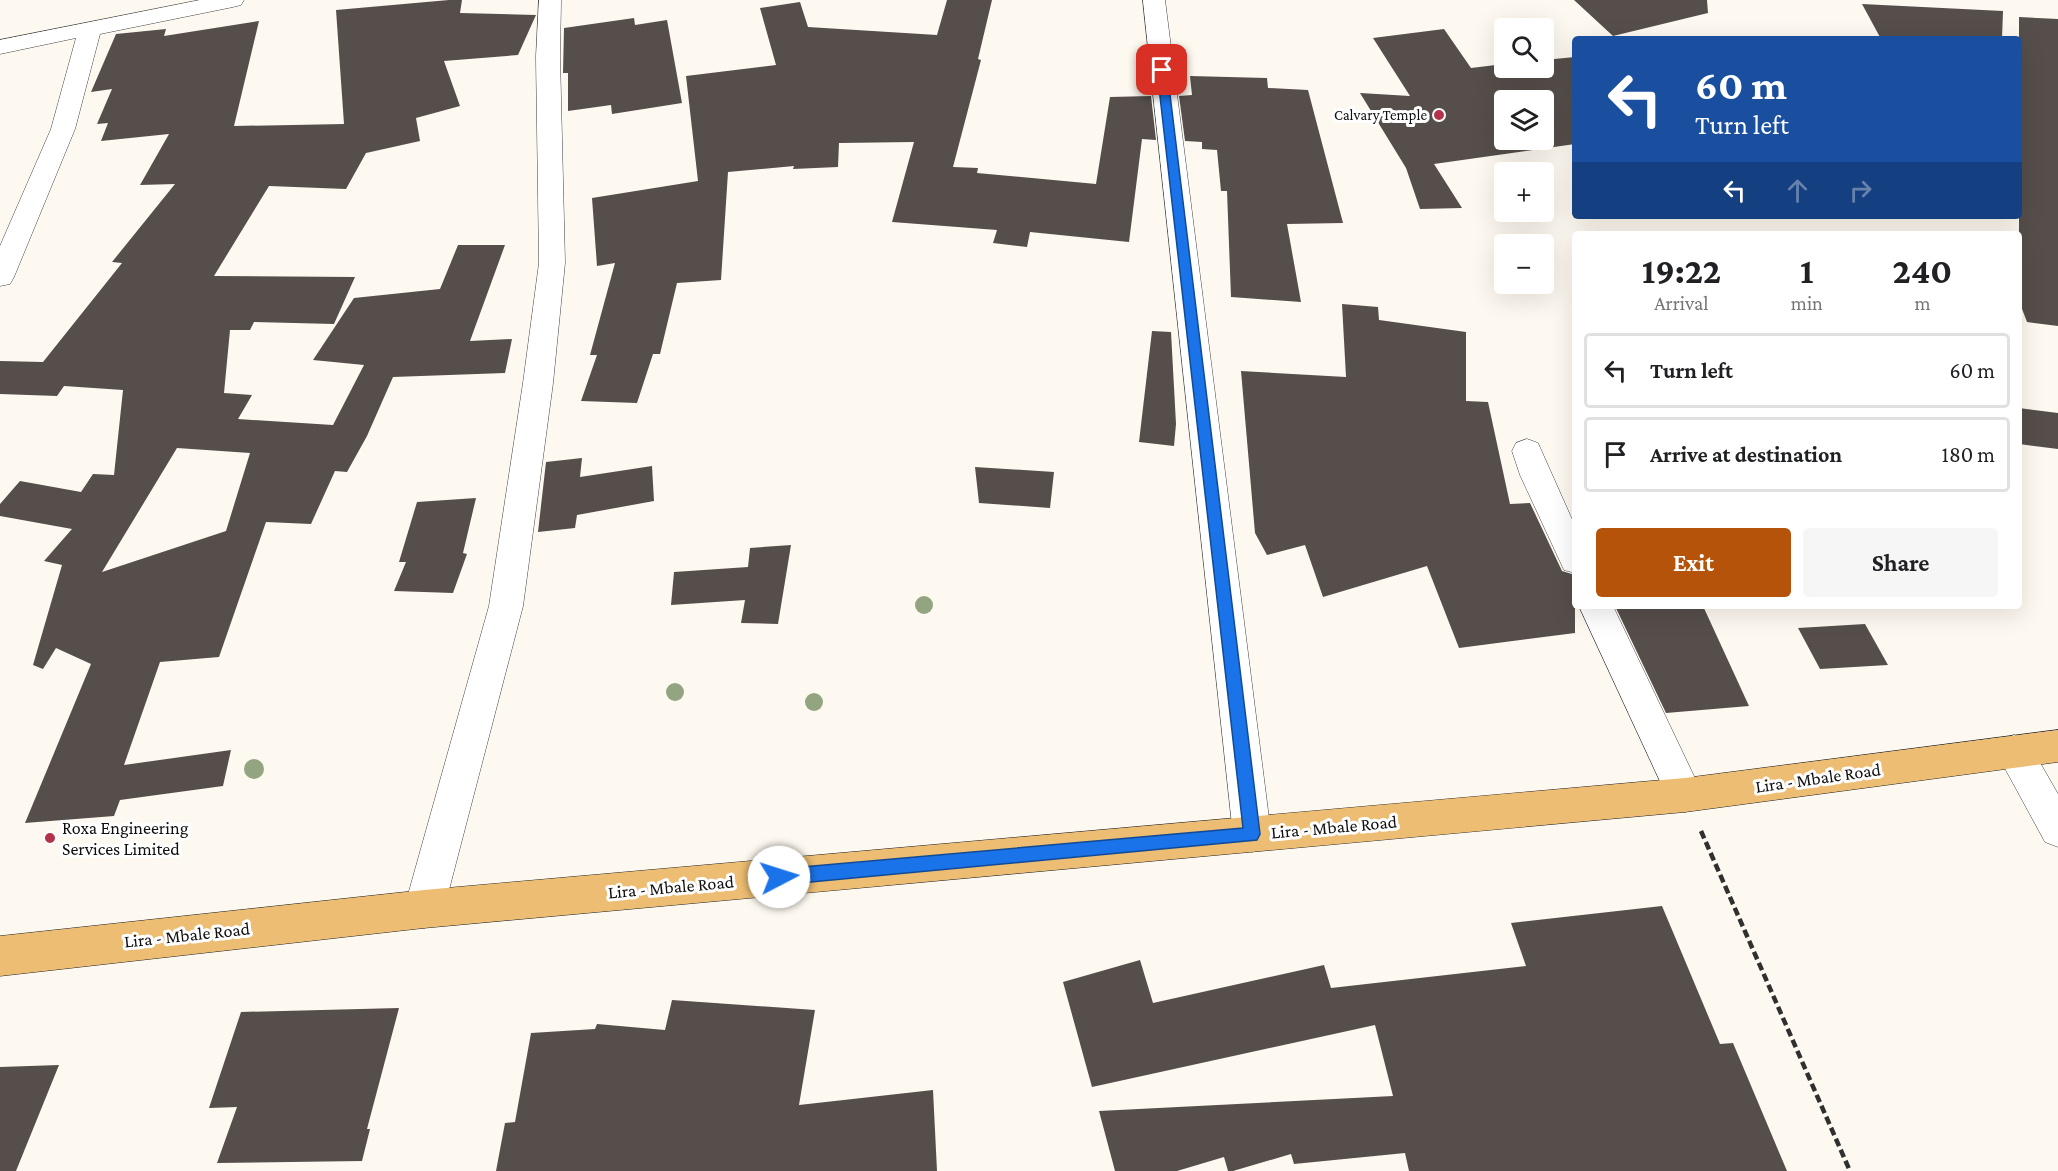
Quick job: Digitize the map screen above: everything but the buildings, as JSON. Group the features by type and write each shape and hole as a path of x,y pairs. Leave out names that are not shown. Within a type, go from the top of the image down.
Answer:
{"main road":[{"name":"Lira - Mbale Road","path":"0,956 424,909 1685,795 2058,746"}],"street":[{"path":"0,47 233,0"},
{"path":"424,909 507,606 538,383 552,263 548,57 550,0"},
{"path":"1154,0 1252,834"},
{"path":"0,277 63,129 90,30"},
{"path":"1527,451 1535,475 1572,554"},
{"path":"1597,609 1685,795"},
{"path":"2014,752 2058,829"}],"path":[{"path":"1685,795 1850,1171"}],"place":[{"name":"Calvary Temple","path":"1439,115"},
{"name":"Roxa Engineering Services Limited","path":"50,838"}],"route":[{"path":"779,877 1252,834 1162,70"}]}
